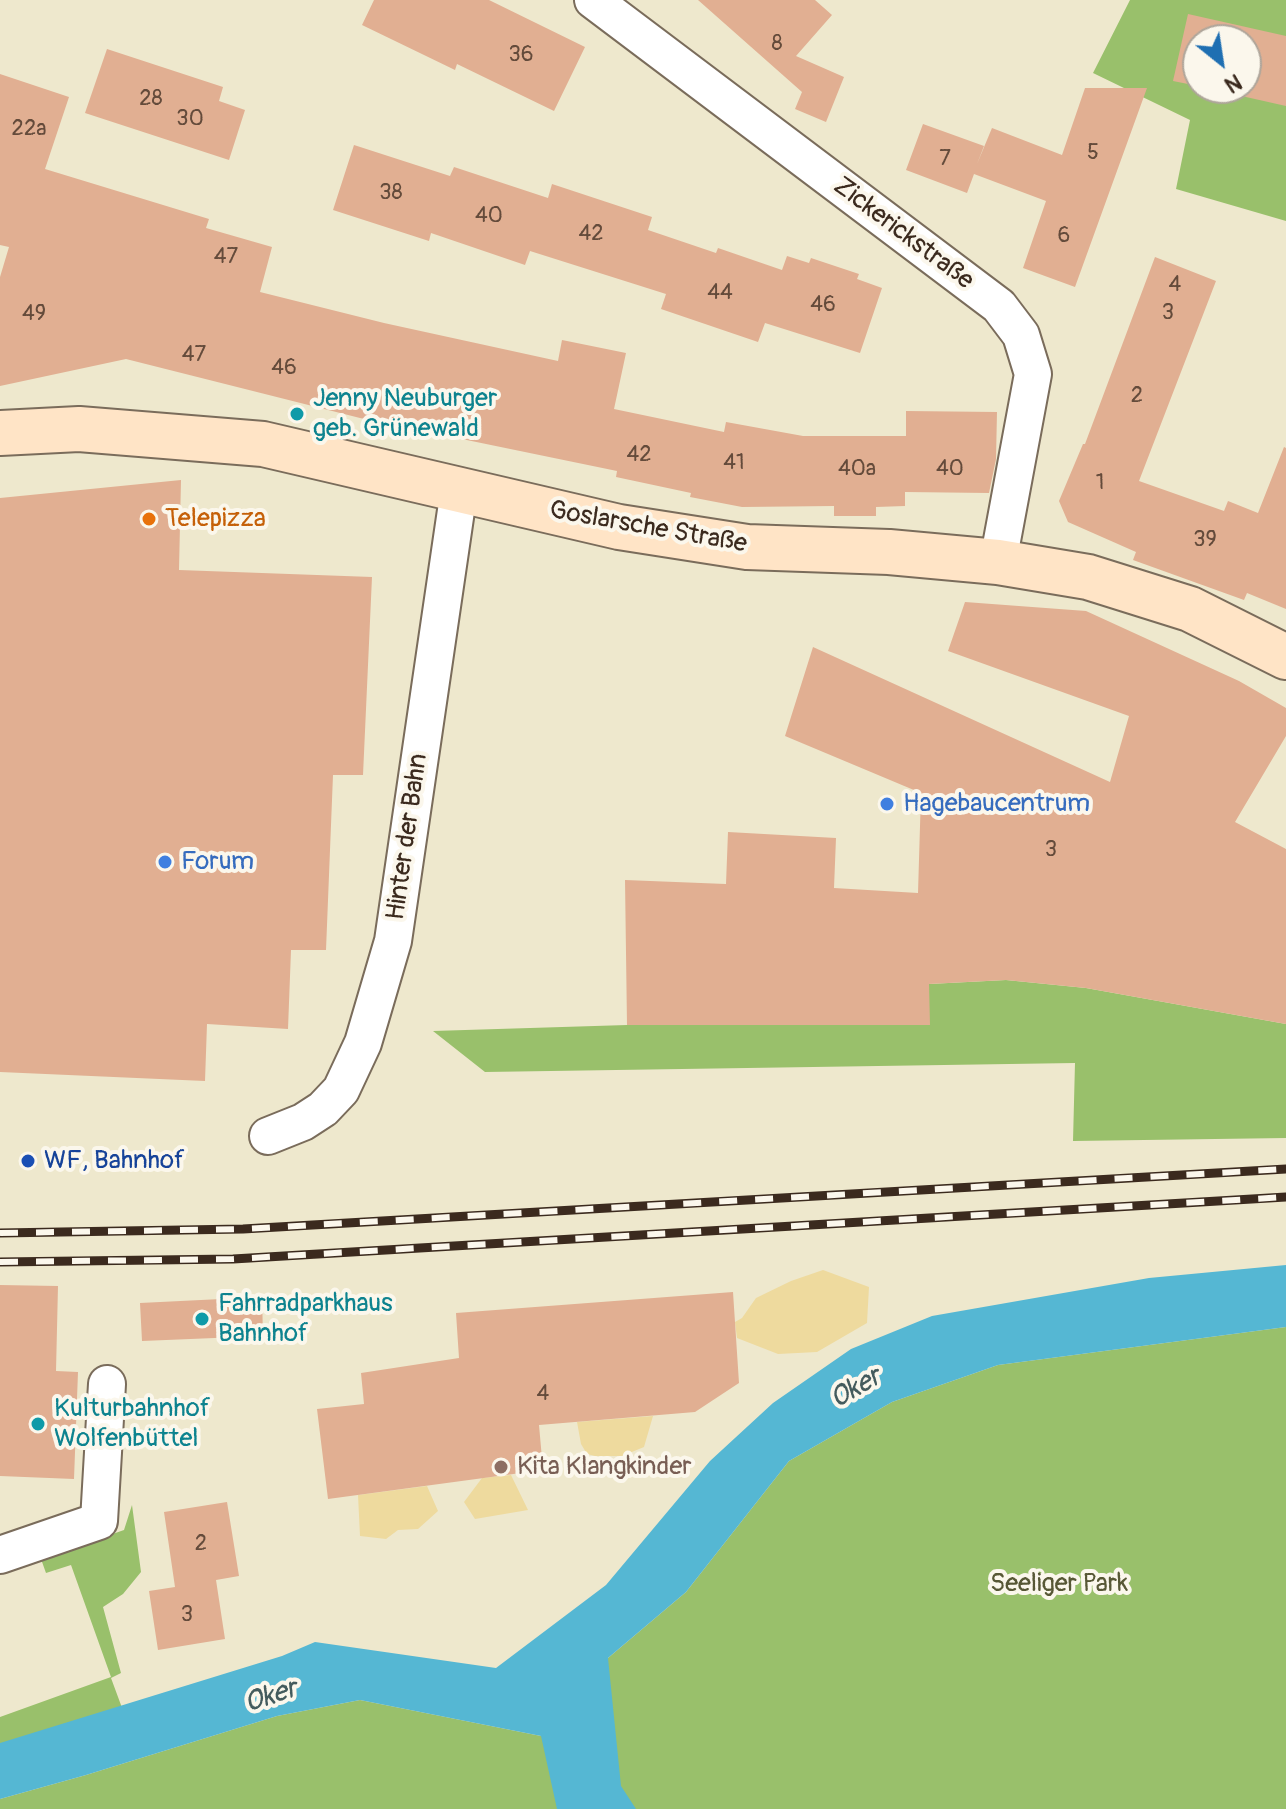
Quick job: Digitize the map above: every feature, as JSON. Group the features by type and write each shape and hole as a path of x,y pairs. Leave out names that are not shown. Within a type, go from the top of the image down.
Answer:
{"main road":[{"name":"Goslarsche Straße","path":"0,433 79,429 263,444 619,527 747,547 889,552 998,562 1088,577 1190,609 1286,657"}],"street":[{"name":"Zickerickstraße","path":"593,0 999,306 1021,335 1033,374 998,562"},
{"name":"Hinter der Bahn","path":"268,1136 303,1122 323,1109 341,1090 363,1043 395,926 459,490"},
{"path":"0,1555 99,1521 107,1384"}],"green space":[{"path":"1130,0 1286,0 1286,221 1176,189 1190,120 1093,73"},
{"path":"1006,980 1086,988 1286,1024 1286,1138 1073,1141 1075,1063 485,1072 433,1031 627,1025 929,1025 929,984"},
{"name":"Seeliger Park","path":"1286,1327 1286,1809 0,1809 0,1799 277,1716 360,1700 541,1736 608,1658 686,1592 789,1461 892,1402 998,1365"},
{"path":"132,1505 141,1572 123,1594 103,1607 121,1673 111,1678 135,1743 0,1788 0,1717 111,1677 71,1565 46,1573 41,1559 124,1530"}],"sand":[{"path":"823,1270 869,1287 867,1323 817,1352 778,1354 737,1338 735,1322 742,1318 756,1298"},
{"path":"653,1416 644,1447 622,1456 587,1454 581,1444 577,1422"},
{"path":"511,1475 528,1510 475,1519 464,1502 482,1478"},
{"path":"427,1486 438,1511 418,1529 398,1530 386,1539 360,1536 358,1495"}],"water":[{"name":"Oker","path":"1286,1265 1286,1327 998,1365 892,1402 789,1461 686,1592 608,1658 621,1786 636,1809 557,1809 541,1736 360,1700 277,1716 0,1799 0,1743 282,1656 315,1642 496,1668 606,1585 710,1461 773,1403 851,1349 932,1316 1149,1278"}],"building":[{"path":"374,0 489,0 585,47 554,111 457,64 455,70 362,25"},
{"path":"698,0 815,0 832,15 796,56 844,77 826,122 795,109 802,92"},
{"path":"1188,14 1233,24 1186,24"},
{"path":"1262,31 1286,36 1286,106 1262,101"},
{"path":"1182,41 1182,83 1173,81"},
{"path":"107,49 223,87 219,101 245,110 229,160 85,113"},
{"path":"0,74 69,97 45,169 209,219 206,228 272,247 260,292 558,361 562,340 626,353 614,409 724,432 726,422 803,436 906,436 906,411 997,412 996,459 989,493 905,492 905,506 876,507 876,516 834,516 834,506 742,507 616,477 617,471 360,418 126,359 0,386 0,277 9,247 0,245"},
{"path":"1085,88 1147,88 1075,287 1023,268 1046,201 974,174 967,193 906,170 923,124 984,146 977,164 992,128 1062,155"},
{"path":"354,145 450,176 454,167 548,198 552,184 652,217 648,230 716,253 718,248 782,270 787,256 809,263 811,258 859,274 857,279 882,288 860,353 765,323 758,342 661,309 666,294 530,251 525,265 431,233 429,241 333,210"},
{"path":"1155,257 1216,281 1139,481 1224,511 1228,501 1258,513 1286,448 1286,609 1247,593 1244,600 1133,560 1136,552 1068,522 1059,501 1085,444"},
{"name":"Forum","path":"181,480 179,570 372,577 363,775 333,775 326,950 291,950 288,1029 207,1024 205,1081 0,1072 0,498"},
{"path":"965,602 1086,611 1239,681 1286,708 1286,736 1235,822 1286,849 1286,1024 1086,988 1006,980 929,984 930,1025 627,1025 625,880 726,884 728,832 836,838 834,888 918,893 921,793 785,736 813,647 1110,782 1129,716 948,651"},
{"name":"Kulturbahnhof Wolfenbüttel","path":"0,1285 58,1286 56,1371 78,1372 74,1479 0,1476"},
{"path":"733,1292 739,1383 695,1412 539,1425 543,1470 328,1499 317,1409 364,1404 361,1373 459,1358 456,1313"},
{"name":"Fahrradparkhaus Bahnhof","path":"262,1297 263,1336 142,1341 140,1303"},
{"path":"227,1502 239,1576 216,1580 225,1639 158,1650 149,1591 175,1587 164,1512"}],"railway":[{"path":"0,1233 243,1229 1286,1169"},
{"path":"0,1262 233,1259 1286,1197"}],"place":[{"name":"Jenny Neuburger geb. Grünewald","path":"297,414"},
{"name":"Telepizza","path":"149,519"},
{"name":"Hagebaucentrum","path":"887,804"},
{"name":"Forum","path":"165,862"},
{"name":"WF, Bahnhof","path":"28,1161"},
{"name":"Fahrradparkhaus Bahnhof","path":"202,1319"},
{"name":"Kulturbahnhof Wolfenbüttel","path":"38,1424"},
{"name":"Kita Klangkinder","path":"501,1467"}]}
